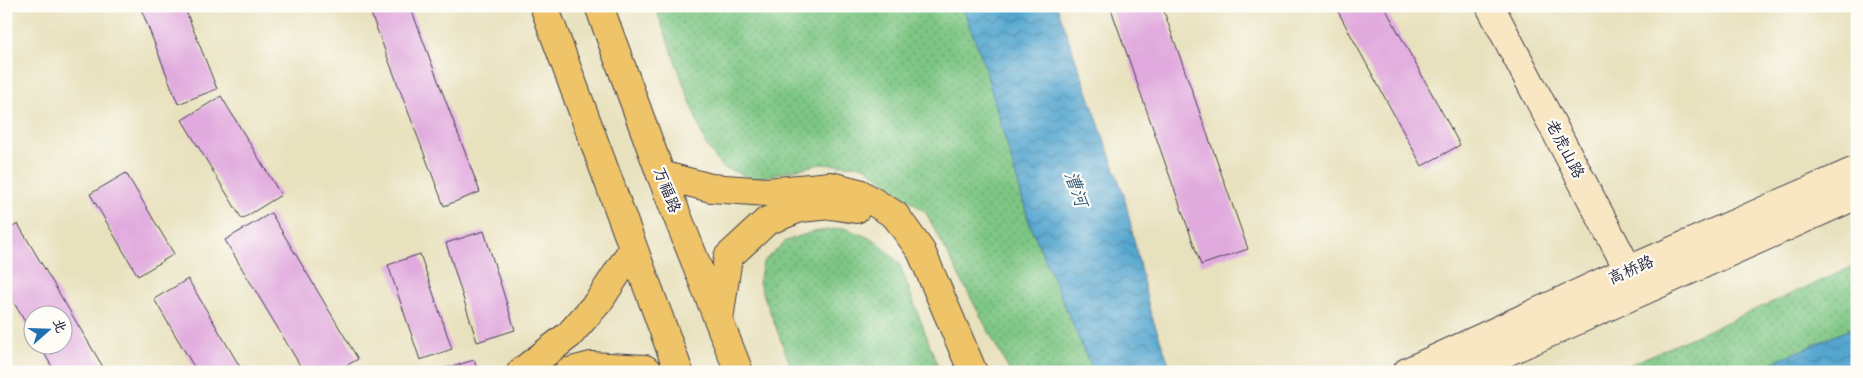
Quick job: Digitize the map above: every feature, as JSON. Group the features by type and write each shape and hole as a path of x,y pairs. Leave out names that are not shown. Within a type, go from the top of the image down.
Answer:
{"main road":[{"path":"544,6 679,372"},
{"name":"万福路","path":"599,6 662,175 739,372"},
{"name":"老虎山路","path":"1490,6 1635,281"},
{"name":"高桥路","path":"1462,372 1635,281 1857,170"},
{"path":"662,175 711,188 748,191 767,192 801,187 831,186 859,193 895,215 922,251 973,372"},
{"name":"高桥路","path":"1407,372 1857,195"},
{"path":"719,320 728,257 768,221 800,208 830,205 858,209 886,230 909,258 958,372"},
{"path":"521,372 569,335 599,300 633,249"},
{"path":"568,372 591,366 645,369 650,372"}],"green space":[{"path":"655,6 962,6 982,58 1029,222 1093,372 1010,372 926,213 865,166 820,164 754,179 722,167 706,145"},
{"path":"844,228 875,240 899,263 940,372 793,372 759,283 763,262 786,241 812,232"},
{"path":"1857,265 1857,326 1751,372 1613,372"}],"water":[{"name":"漕河","path":"962,6 1057,6 1124,195 1150,311 1172,372 1093,372 1029,222 982,58"},
{"path":"1857,326 1857,372 1751,372"}],"building":[{"path":"140,6 184,6 217,89 178,104"},
{"path":"368,6 410,6 480,192 444,206"},
{"path":"1110,6 1162,6 1248,249 1201,265"},
{"path":"1335,6 1384,6 1460,145 1422,166"},
{"path":"221,96 281,195 242,219 182,120"},
{"path":"126,173 174,254 138,276 90,194"},
{"path":"271,213 358,359 344,367 346,372 304,372 225,240"},
{"path":"18,224 67,306 22,306 22,317 6,289 6,231"},
{"path":"484,231 515,330 477,342 446,243"},
{"path":"420,254 452,349 420,360 388,265"},
{"path":"188,279 243,372 197,372 154,299"},
{"path":"72,315 106,372 55,372 46,356 72,356"},
{"path":"474,360 478,372 438,372 438,371"}]}
